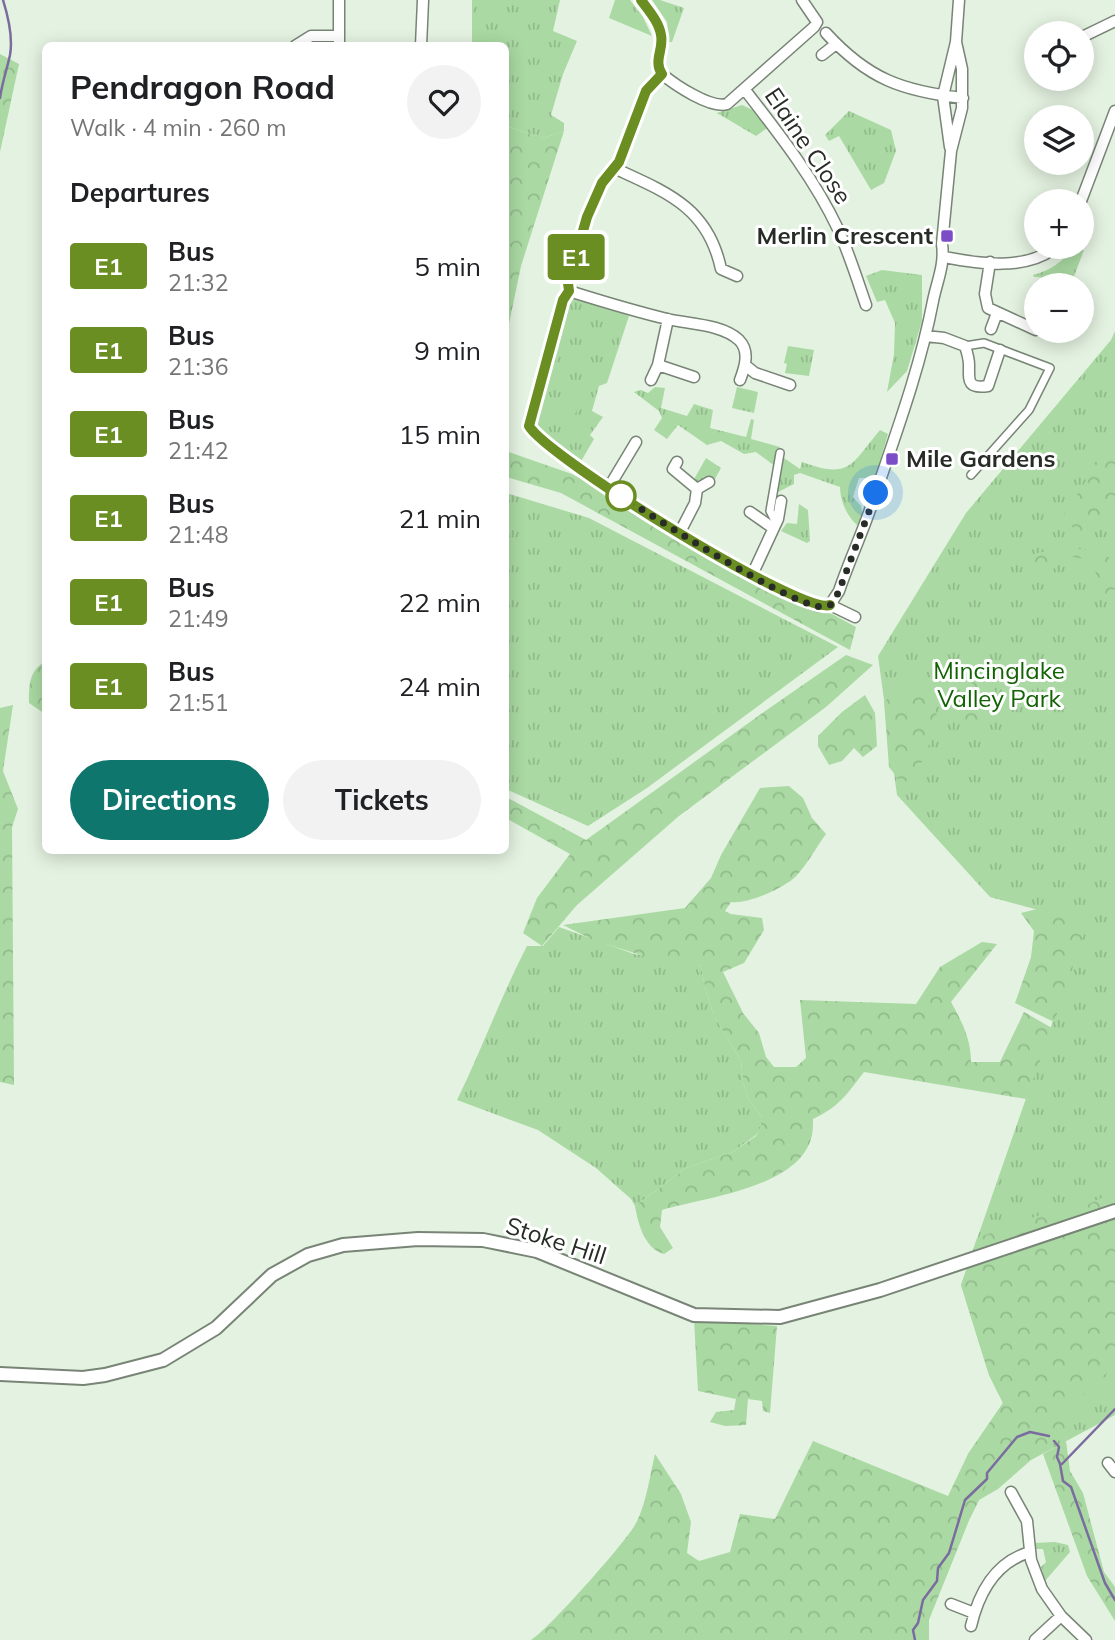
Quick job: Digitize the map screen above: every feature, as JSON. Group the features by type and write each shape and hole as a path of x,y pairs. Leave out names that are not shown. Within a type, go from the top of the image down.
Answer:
{"street":[{"path":"300,42 311,36 339,41 339,0"},
{"path":"421,42 423,0"},
{"path":"641,0 660,29 662,41 658,61 662,74 709,103 719,106 727,104 745,90 817,22 802,0"},
{"path":"951,150 943,96 956,42 959,0"},
{"path":"1094,31 1115,21"},
{"path":"826,33 863,68 888,81 907,89 963,98"},
{"path":"830,605 839,591 901,422 926,336 944,257 942,244 951,150 963,98 962,69 956,42"},
{"path":"822,55 836,44"},
{"path":"662,74 646,91 619,162 602,183 587,217 568,283 569,291 563,300 531,410 528,423 530,430 679,534 752,575 818,606 830,605 855,617"},
{"name":"Elaine Close","path":"745,90 798,161 827,208 848,253 866,305"},
{"path":"1086,189 1115,111"},
{"path":"614,168 676,197 713,242 721,269 737,276"},
{"path":"944,257 972,262 1029,262 1034,259"},
{"path":"990,262 986,305 1024,325"},
{"path":"569,291 668,319 730,333 740,341 745,351 746,365 740,380"},
{"path":"991,329 997,313"},
{"path":"651,380 658,365 668,319"},
{"path":"926,336 944,338 965,346 984,342 1050,368 1029,410 971,475"},
{"path":"965,346 969,362 968,376 971,384 978,387 988,386 1000,350"},
{"path":"658,365 694,377"},
{"path":"746,365 755,373 790,384"},
{"path":"609,487 636,442"},
{"path":"774,525 770,511 780,453"},
{"path":"677,462 673,469 697,489"},
{"path":"697,489 709,482"},
{"path":"679,534 695,503 697,489"},
{"path":"752,575 774,525 781,501"},
{"path":"750,512 774,525"},
{"name":"Stoke Hill","path":"0,1374 83,1378 105,1376 163,1360 216,1328 272,1275 308,1255 343,1245 418,1239 483,1240 537,1251 694,1315 780,1317 880,1290 1115,1211"},
{"path":"1011,1492 1027,1521 1034,1571 1042,1589 1062,1616 1086,1640"},
{"path":"971,1626 974,1613 991,1578 1012,1558 1030,1552"},
{"path":"951,1604 974,1613"},
{"path":"1035,1640 1062,1616"}],"green space":[{"path":"472,0 560,0 553,31 577,41 563,74 551,115 564,123 564,131 544,138 509,127 509,42 472,42"},
{"path":"615,0 630,0 643,17 652,36 609,18"},
{"path":"652,0 684,8 672,42 669,42 667,22"},
{"path":"0,54 19,64 0,152"},
{"path":"742,105 753,110 767,128 756,136 717,113"},
{"path":"849,111 891,130 896,151 884,183 871,190 839,136 829,141 825,135"},
{"path":"509,127 544,138 564,131 521,266 509,324"},
{"path":"1081,259 1075,273 1040,273 1050,269 1060,261"},
{"path":"882,270 922,275 922,321 907,371 887,392 894,354 895,323 885,300 877,302 866,276"},
{"path":"568,295 629,316 607,383 599,386 592,411 603,417 590,435 594,439 580,463 532,429"},
{"name":"Mincinglake Valley Park","path":"1115,331 1115,1415 1031,1460 998,1489 979,1500 970,1518 968,1454 1003,1403 989,1375 961,1285 1087,923 990,897 897,795 878,656 966,513 1111,340"},
{"path":"788,346 814,350 809,376 785,373"},
{"path":"655,387 665,388 661,408 687,416 694,404 713,410 710,428 746,437 751,419 754,420 751,439 780,447 775,466 756,452 744,454 721,441 707,445 678,425 667,439 654,430 662,418 659,411 634,392 641,390 648,393"},
{"path":"737,387 758,392 754,413 732,408"},
{"path":"565,392 581,398 572,423 556,417"},
{"path":"880,430 888,434 875,478 859,478 853,497 861,506 863,516 857,525 844,507 840,487 800,473 794,475 794,484 776,493 781,456 800,469 802,462 841,469 855,460"},
{"path":"1115,448 1115,508 1108,521 1077,534 1064,514 1101,458"},
{"path":"509,452 572,474 856,627 850,650 561,493 509,478"},
{"path":"706,458 721,468 715,479 708,476 702,482 695,483 693,481"},
{"path":"509,494 589,518 838,647 647,788 588,826 509,790"},
{"path":"799,504 808,510 810,541 807,543 781,531 787,523 797,524"},
{"path":"1066,547 1099,552 1115,561 1115,589 1106,596 1090,560 1067,556 1040,582 1032,570 1033,554"},
{"path":"846,655 873,665 826,707 679,816 577,905 542,946 523,933 537,898 570,854 509,820 509,799 586,840"},
{"path":"42,664 42,712 29,703 31,679"},
{"path":"928,677 937,717 925,758 903,785 889,767 884,701"},
{"path":"973,680 991,688 1010,703 970,731 964,716"},
{"path":"865,695 875,713 877,746 863,757 854,748 842,761 829,765 818,746 818,736 842,712"},
{"path":"13,705 3,771 18,809 12,827 14,1085 0,1082 0,708"},
{"path":"789,786 803,798 812,818 826,834 793,879 763,895 746,901 731,902 725,911 762,918 764,930 744,963 723,972 743,1013 759,1033 766,1057 774,1067 796,1067 806,1058 800,1000 916,1004 940,967 982,942 997,944 951,1002 968,1038 971,1062 1000,1062 1024,1012 1052,1028 1026,1099 864,1072 836,1105 813,1119 812,1135 804,1153 790,1167 749,1188 662,1210 660,1227 673,1248 664,1254 647,1241 640,1228 635,1206 686,1168 733,1152 756,1136 762,1117 748,1098 741,1061 714,1016 700,963 679,967 593,940 563,925 685,908 711,878 721,855 760,788"},
{"path":"1037,909 1088,923 1054,1022 1015,1003 1031,957 1034,931 1021,913"},
{"path":"559,927 634,954 700,963 714,1016 741,1061 748,1098 762,1117 762,1126 756,1135 733,1152 686,1168 635,1206 631,1199 596,1168 538,1130 457,1100 527,946 543,946"},
{"path":"1115,1191 1115,1365 1066,1411 1064,1436 1031,1460 1007,1461 990,1478 970,1518 929,1620 929,1640 531,1640 569,1604 630,1533 642,1508 655,1454 681,1494 691,1522 687,1553 699,1561 730,1552 740,1514 775,1519 813,1441 948,1496 968,1454 1003,1403 989,1375 961,1285 977,1238 1056,1209 1081,1208"},
{"path":"694,1320 777,1326 770,1413 763,1411 762,1401 748,1399 746,1425 725,1426 710,1422 716,1412 734,1410 736,1399 698,1391"},
{"path":"1066,1441 1070,1471 1083,1493 1104,1572 1115,1587 1115,1621 1087,1576 1043,1454"},
{"path":"1055,1542 1068,1545 1070,1552 1045,1581 1041,1567 1046,1562 1043,1549 1035,1549 1034,1543"}],"waterway":[{"path":"0,98 11,48 10,27 3,0"},
{"path":"1054,1441 1059,1447 1057,1457 1062,1464 1115,1409"},
{"path":"915,1640 913,1630 918,1623 923,1600 937,1581 938,1568 949,1553 965,1500 987,1479 987,1473 1017,1437 1030,1432 1049,1436"},
{"path":"1060,1464 1063,1481 1071,1487 1105,1583 1115,1600"}],"bus line":[{"name":"E1","path":"641,0 660,29 662,41 658,61 662,74 646,91 619,162 602,183 587,217 568,283 569,291 563,300 528,423 530,430 573,463 679,534 794,597 818,606 830,605"}],"place":[{"name":"Merlin Crescent","path":"947,236"},
{"name":"Mile Gardens","path":"892,459"}],"route":[{"path":"621,496 679,534 752,575 794,597 824,607 830,605 839,591 876,493"}]}
